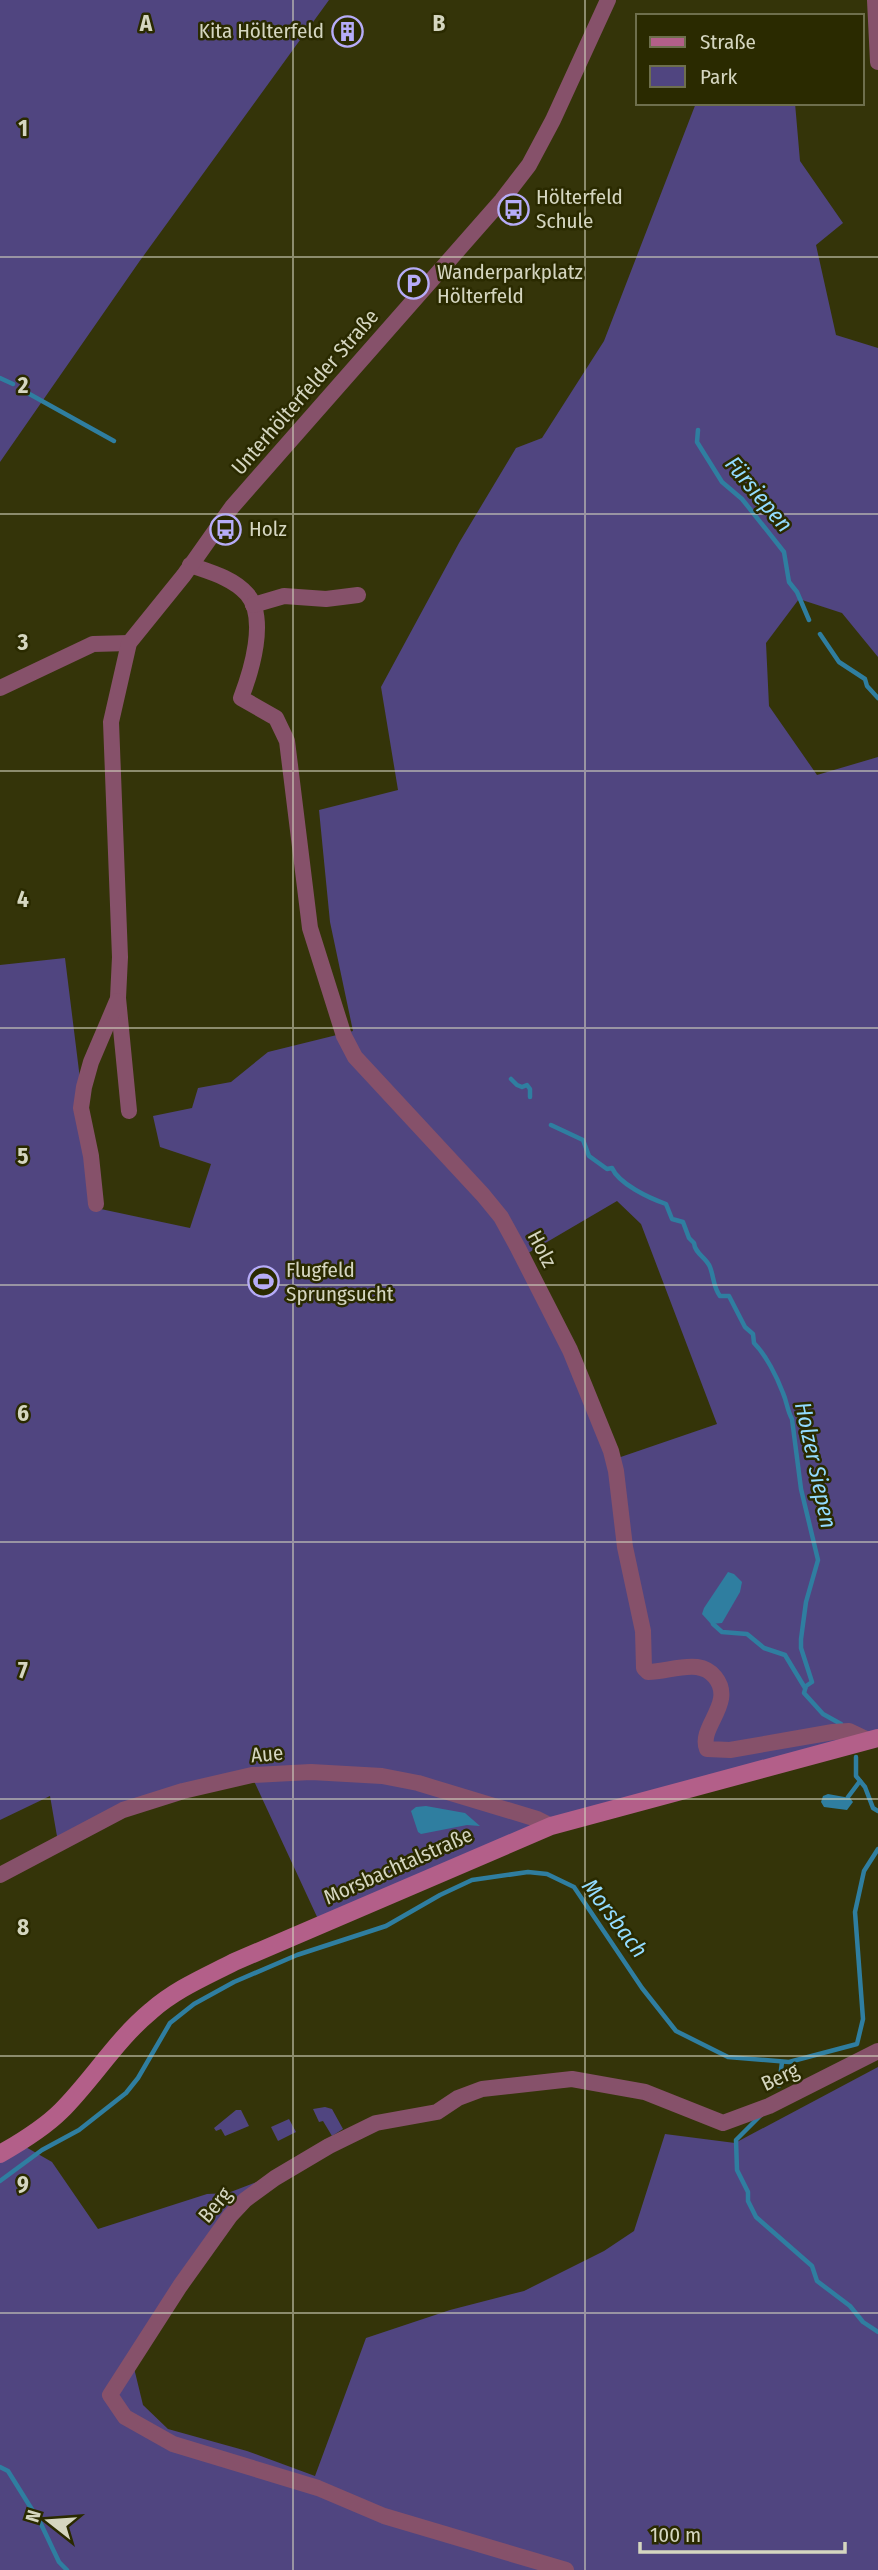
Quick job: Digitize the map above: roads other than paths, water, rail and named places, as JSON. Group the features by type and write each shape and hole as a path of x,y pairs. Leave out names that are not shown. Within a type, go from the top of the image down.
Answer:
{"main road":[{"name":"Morsbachtalstraße","path":"0,2154 60,2113 121,2039 151,2011 185,1987 247,1957 551,1826 873,1739"}],"street":[{"name":"Unterhölterfelder Straße","path":"190,565 232,507 502,200 528,165 553,120 608,0"},
{"path":"874,0 878,62"},
{"path":"128,1111 118,998 120,957 111,722 129,643 190,565 235,584 250,597 253,605 284,596 326,599 358,594"},
{"name":"Holz","path":"253,605 256,646 251,674 241,698 276,718 287,741 310,928 344,1036 355,1057 501,1217 570,1350 611,1451 616,1471 625,1547 642,1631 644,1668 648,1672 655,1672 699,1667 711,1672 718,1680 721,1694 719,1707 705,1740 707,1749 730,1750 849,1731 873,1739"},
{"path":"0,688 93,644 129,643"},
{"path":"96,1204 81,1108 91,1062 118,998"},
{"name":"Aue","path":"0,1875 123,1810 183,1791 252,1775 311,1772 402,1779 537,1819 551,1826"},
{"name":"Berg","path":"566,2570 384,2516 318,2488 173,2444 125,2417 110,2395 229,2216 245,2200 275,2178 329,2146 376,2123 437,2112 458,2098 482,2089 572,2079 645,2092 723,2123 769,2106 878,2051"}],"water":[{"path":"728,1572 742,1582 740,1592 722,1623 711,1624 702,1614"},
{"path":"828,1794 850,1798 853,1802 847,1810 824,1807 821,1802 823,1796"},
{"path":"426,1806 465,1813 480,1826 467,1825 421,1834 411,1811 416,1807"}],"waterway":[{"path":"0,378 13,384"},
{"path":"24,391 114,441"},
{"name":"Fürsiepen","path":"698,430 697,442 722,482 742,499 784,552 789,582 797,592 809,620"},
{"name":"Fürsiepen","path":"820,634 839,662 865,679 867,686 878,698"},
{"name":"Holzer Siepen","path":"511,1079 522,1087 527,1085 530,1097"},
{"name":"Holzer Siepen","path":"551,1125 583,1140 589,1156 607,1169 612,1168 621,1180 635,1190 666,1204 672,1219 683,1222 696,1250 710,1267 718,1293 720,1296 729,1296 745,1327 753,1334 754,1343 774,1373 792,1419 801,1489 818,1560 806,1602 801,1639 801,1648 812,1682 806,1686 804,1693 823,1714 841,1724"},
{"path":"713,1624 722,1632 747,1634 764,1648 785,1655 805,1688"},
{"name":"Holzer Siepen","path":"856,1757 856,1776 865,1787 873,1808 878,1811"},
{"path":"848,1797 860,1781"},
{"name":"Morsbach","path":"0,2181 42,2150 79,2130 126,2093 138,2078 170,2023 194,2004 234,1982 297,1955 386,1926 472,1880 528,1872 547,1874 574,1887 642,1988 676,2031 728,2057 789,2062 857,2044 863,2019 855,1912 864,1871 878,1849"},
{"path":"779,2086 782,2062"},
{"path":"760,2116 736,2140 737,2170 756,2217 812,2266 817,2281 878,2332"},
{"path":"0,2467 8,2471 41,2524 59,2562 67,2570"}],"place":[{"name":"Kita Hölterfeld","path":"347,31"},
{"name":"Hölterfeld Schule","path":"513,209"},
{"name":"Wanderparkplatz Hölterfeld","path":"414,284"},
{"name":"Holz","path":"226,529"},
{"name":"Flugfeld Sprungsucht","path":"263,1282"}]}
